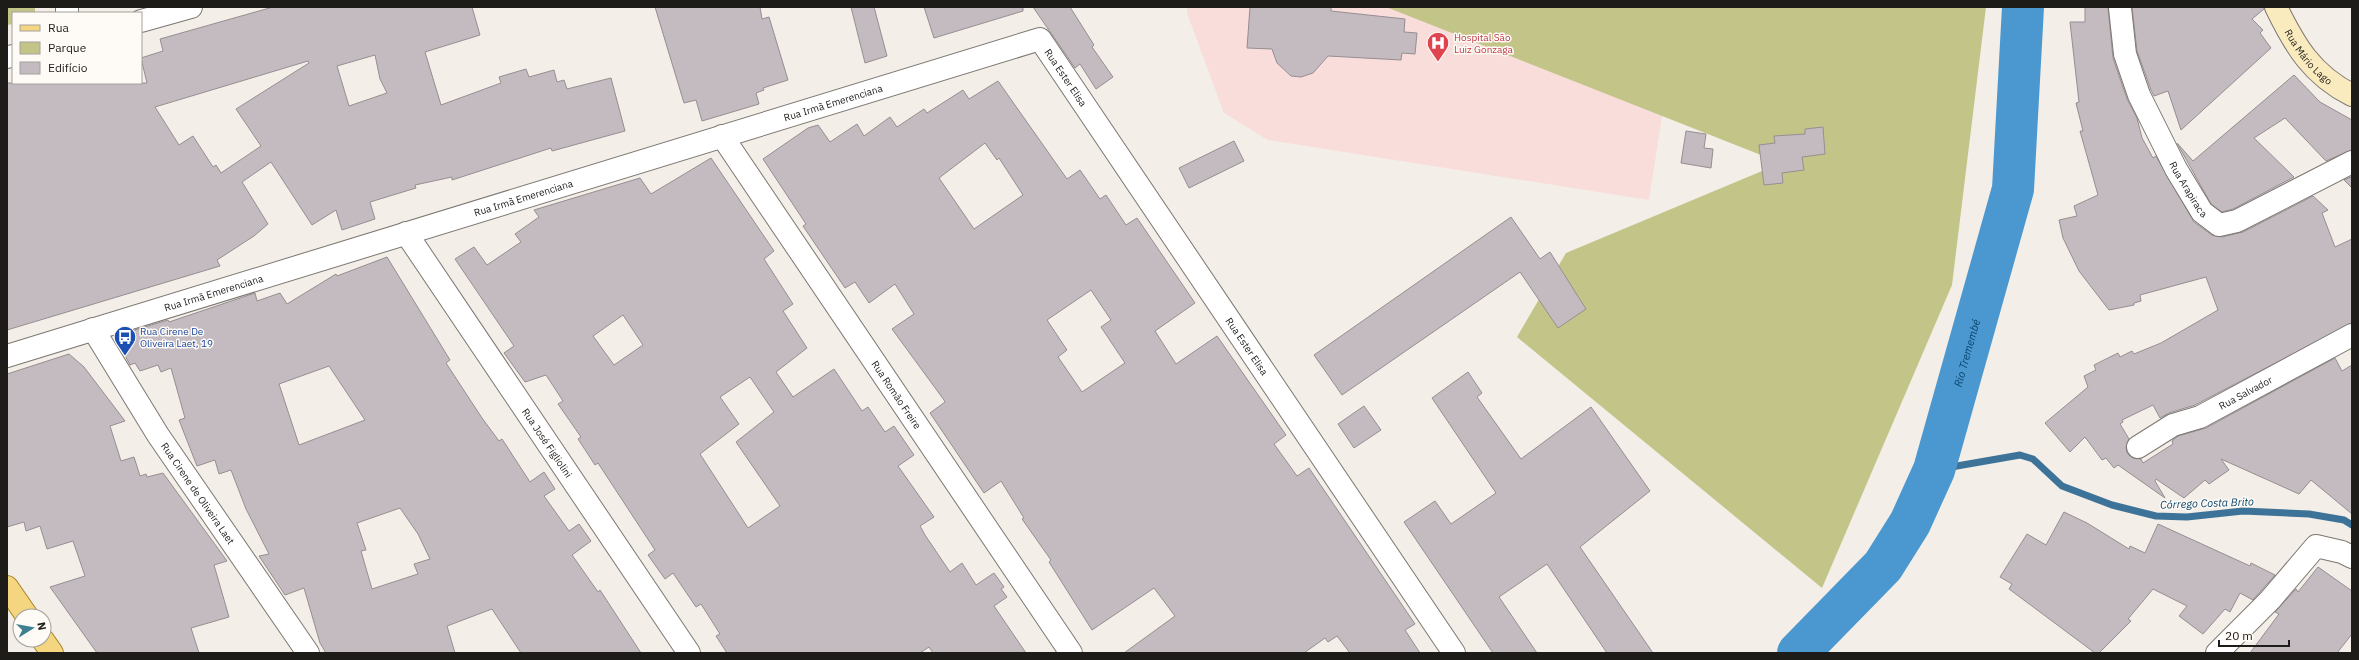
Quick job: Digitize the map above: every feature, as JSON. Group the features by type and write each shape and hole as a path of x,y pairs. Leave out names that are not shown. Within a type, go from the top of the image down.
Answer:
{"main road":[{"path":"7,587 21,608"}],"street":[{"path":"142,21 191,7"},
{"name":"Rua Mário Lago","path":"2276,7 2309,63 2332,85 2352,95"},
{"name":"Rua Arapiraca","path":"2120,8 2125,54 2139,95 2176,169 2202,212 2210,220 2219,225 2237,221 2352,162"},
{"name":"Rua Irmã Emerenciana","path":"7,356 1040,39"},
{"name":"Rua Ester Elisa","path":"1040,39 1454,653"},
{"name":"Rua Romão Freire","path":"722,136 1071,653"},
{"name":"Rua José Figliolini","path":"406,233 689,653"},
{"name":"Rua Cirene de Oliveira Laet","path":"93,329 158,434 308,653"},
{"name":"Rua Salvador","path":"2138,447 2173,425 2200,416 2351,337"},
{"path":"2217,653 2270,600 2316,546 2342,552 2352,557"}],"shaded area":[{"name":"Hospital São Luiz Gonzaga","path":"1187,7 1679,7 1649,200 1268,140 1224,113 1187,13"}],"green space":[{"path":"7,7 35,7 35,12 12,12 12,24 7,25"},
{"path":"1386,7 1986,7 1952,285 1822,588 1517,337 1566,253 1781,163"}],"building":[{"path":"273,7 472,7 480,35 425,52 441,105 501,83 499,77 526,69 529,77 554,70 557,82 564,80 567,89 611,78 625,131 552,151 551,148 452,180 452,177 415,185 416,188 370,202 375,219 342,230 336,210 312,225 271,162 242,182 268,224 254,236 217,260 220,266 7,330 7,83 147,83 142,58 163,51 160,39","holes":["375,55 380,79 387,93 349,106 337,66","308,61 309,63 236,109 261,146 221,173 216,165 213,167 193,136 179,145 155,107"]},
{"path":"655,7 760,7 762,19 769,17 788,80 763,88 764,90 756,93 759,104 702,121 696,100 684,103"},
{"path":"851,7 874,7 887,56 865,63"},
{"path":"924,7 1023,7 1023,11 934,38"},
{"path":"1033,7 1070,7 1094,45 1092,47 1113,77 1096,89 1080,64 1075,68"},
{"path":"1250,7 1331,7 1331,11 1405,19 1404,32 1417,33 1415,54 1402,53 1401,60 1328,56 1313,73 1301,77 1291,76 1277,63 1272,49 1247,48"},
{"path":"2085,7 2108,7 2113,58 2127,99 2137,118 2142,138 2153,158 2156,156 2194,222 2212,235 2222,237 2243,232 2313,196 2328,210 2322,213 2335,247 2352,239 2352,323 2195,405 2169,413 2160,418 2153,405 2122,420 2123,422 2120,424 2129,439 2126,447 2127,453 2133,458 2141,459 2143,463 2173,444 2172,441 2178,436 2206,428 2335,358 2342,371 2352,365 2352,514 2311,480 2299,494 2221,459 2229,470 2209,484 2205,480 2184,498 2156,479 2155,481 2165,498 2118,465 2114,468 2106,458 2102,460 2085,437 2070,452 2045,423 2088,387 2084,376 2096,370 2094,365 2118,353 2120,357 2132,351 2134,354 2161,343 2218,310 2206,277 2140,295 2141,301 2134,303 2134,305 2109,310 2079,271 2063,238 2059,220 2077,216 2074,206 2098,195 2080,131 2083,131 2076,103 2079,102 2070,22 2085,22"},
{"path":"2132,7 2264,7 2264,9 2252,19 2263,30 2260,33 2271,48 2181,130 2168,91 2154,96 2151,90 2137,51"},
{"path":"2294,75 2320,102 2352,120 2352,150 2326,161 2285,118 2254,138 2294,177 2233,209 2222,212 2211,204 2177,143 2193,161"},
{"path":"998,81 1067,179 1080,170 1100,199 1106,195 1126,225 1137,218 1195,303 1155,331 1176,364 1217,336 1286,435 1274,444 1297,476 1309,468 1415,624 1405,630 1420,653 1350,653 1337,636 1328,642 1325,638 1304,653 1124,653 1175,616 1154,588 1092,630 1049,562 1051,560 1022,519 1024,518 1001,481 984,493 930,413 945,402 892,329 914,314 895,284 869,303 855,282 845,288 803,226 806,224 763,159 808,128 818,125 830,142 857,124 864,136 890,117 897,127 924,109 927,113 963,90 969,99","holes":["985,143 997,160 999,158 1023,195 974,229 939,178","1091,290 1111,320 1101,327 1125,363 1082,392 1058,357 1067,350 1047,320"]},
{"path":"1823,127 1825,154 1802,157 1804,170 1782,173 1783,183 1764,185 1759,145 1775,143 1774,136 1805,134 1805,129"},
{"path":"1686,131 1706,134 1704,148 1713,149 1711,168 1681,163"},
{"path":"1234,141 1244,161 1189,188 1179,168"},
{"path":"711,158 774,251 764,259 793,304 783,311 807,348 776,372 793,397 834,369 862,411 868,407 885,432 894,426 914,455 898,466 934,517 920,526 925,535 950,572 962,563 976,585 994,573 1004,587 1001,589 1007,597 994,606 1026,653 933,653 929,647 920,653 727,653 716,636 720,634 701,604 696,607 673,573 665,579 648,555 655,550 598,463 595,465 578,439 581,437 558,404 563,401 546,375 525,382 504,353 514,346 455,259 474,247 487,265 521,242 515,234 539,217 534,210 640,178 651,194","holes":["623,315 643,345 614,365 593,336","750,377 774,412 736,442 780,506 748,528 700,454 739,424 720,397"]},
{"path":"2351,177 2352,182 2352,188 2344,180"},
{"path":"1511,217 1540,259 1550,252 1586,309 1558,328 1520,272 1342,395 1314,355"},
{"path":"387,257 450,360 446,363 482,418 499,441 502,439 530,482 544,472 555,489 544,496 569,531 579,524 591,541 572,555 598,592 600,590 641,653 521,653 492,609 447,626 455,653 326,653 320,643 304,588 285,595 259,556 269,554 246,509 231,470 219,474 215,460 197,466 179,420 185,418 171,368 161,372 158,365 140,371 135,363 130,365 118,339 121,334 168,320 169,322 255,293 257,301 280,293 287,304 336,274 337,276","holes":["329,366 365,420 299,445 279,384","400,508 418,534 430,559 414,564 418,574 372,589 361,551 366,550 357,523"]},
{"path":"69,354 84,367 125,421 110,426 121,461 134,457 140,476 146,474 147,477 163,473 227,561 214,565 229,617 191,628 199,653 97,653 50,587 85,576 73,541 47,549 40,526 26,531 24,522 7,527 7,374"},
{"path":"1468,372 1482,393 1477,397 1521,459 1591,407 1650,491 1580,547 1653,653 1607,653 1547,564 1499,597 1537,653 1493,653 1404,522 1435,501 1451,524 1496,493 1432,398"},
{"path":"1364,406 1381,430 1354,448 1338,424"},
{"path":"2064,512 2087,523 2129,549 2130,546 2145,553 2158,524 2250,566 2251,563 2275,575 2253,600 2240,593 2230,612 2225,609 2203,634 2179,616 2187,606 2153,589 2128,619 2131,621 2099,653 2095,653 2009,589 2012,584 2000,577 2027,534 2046,545"},
{"path":"2318,567 2352,591 2352,634 2337,653 2250,653 2279,614 2275,612 2296,589 2298,592"}],"waterway":[{"name":"Rio Tremembé","path":"1798,653 1883,566 1910,523 1934,470 2013,189 2023,7"},
{"name":"Córrego Costa Brito","path":"1934,470 2020,455 2033,459 2062,486 2112,505 2156,516 2187,517 2243,511 2309,514 2344,520 2352,525"}],"place":[{"name":"Hospital São Luiz Gonzaga","path":"1438,62"},
{"name":"Rua Cirene De Oliveira Laet, 19","path":"125,356"}]}
